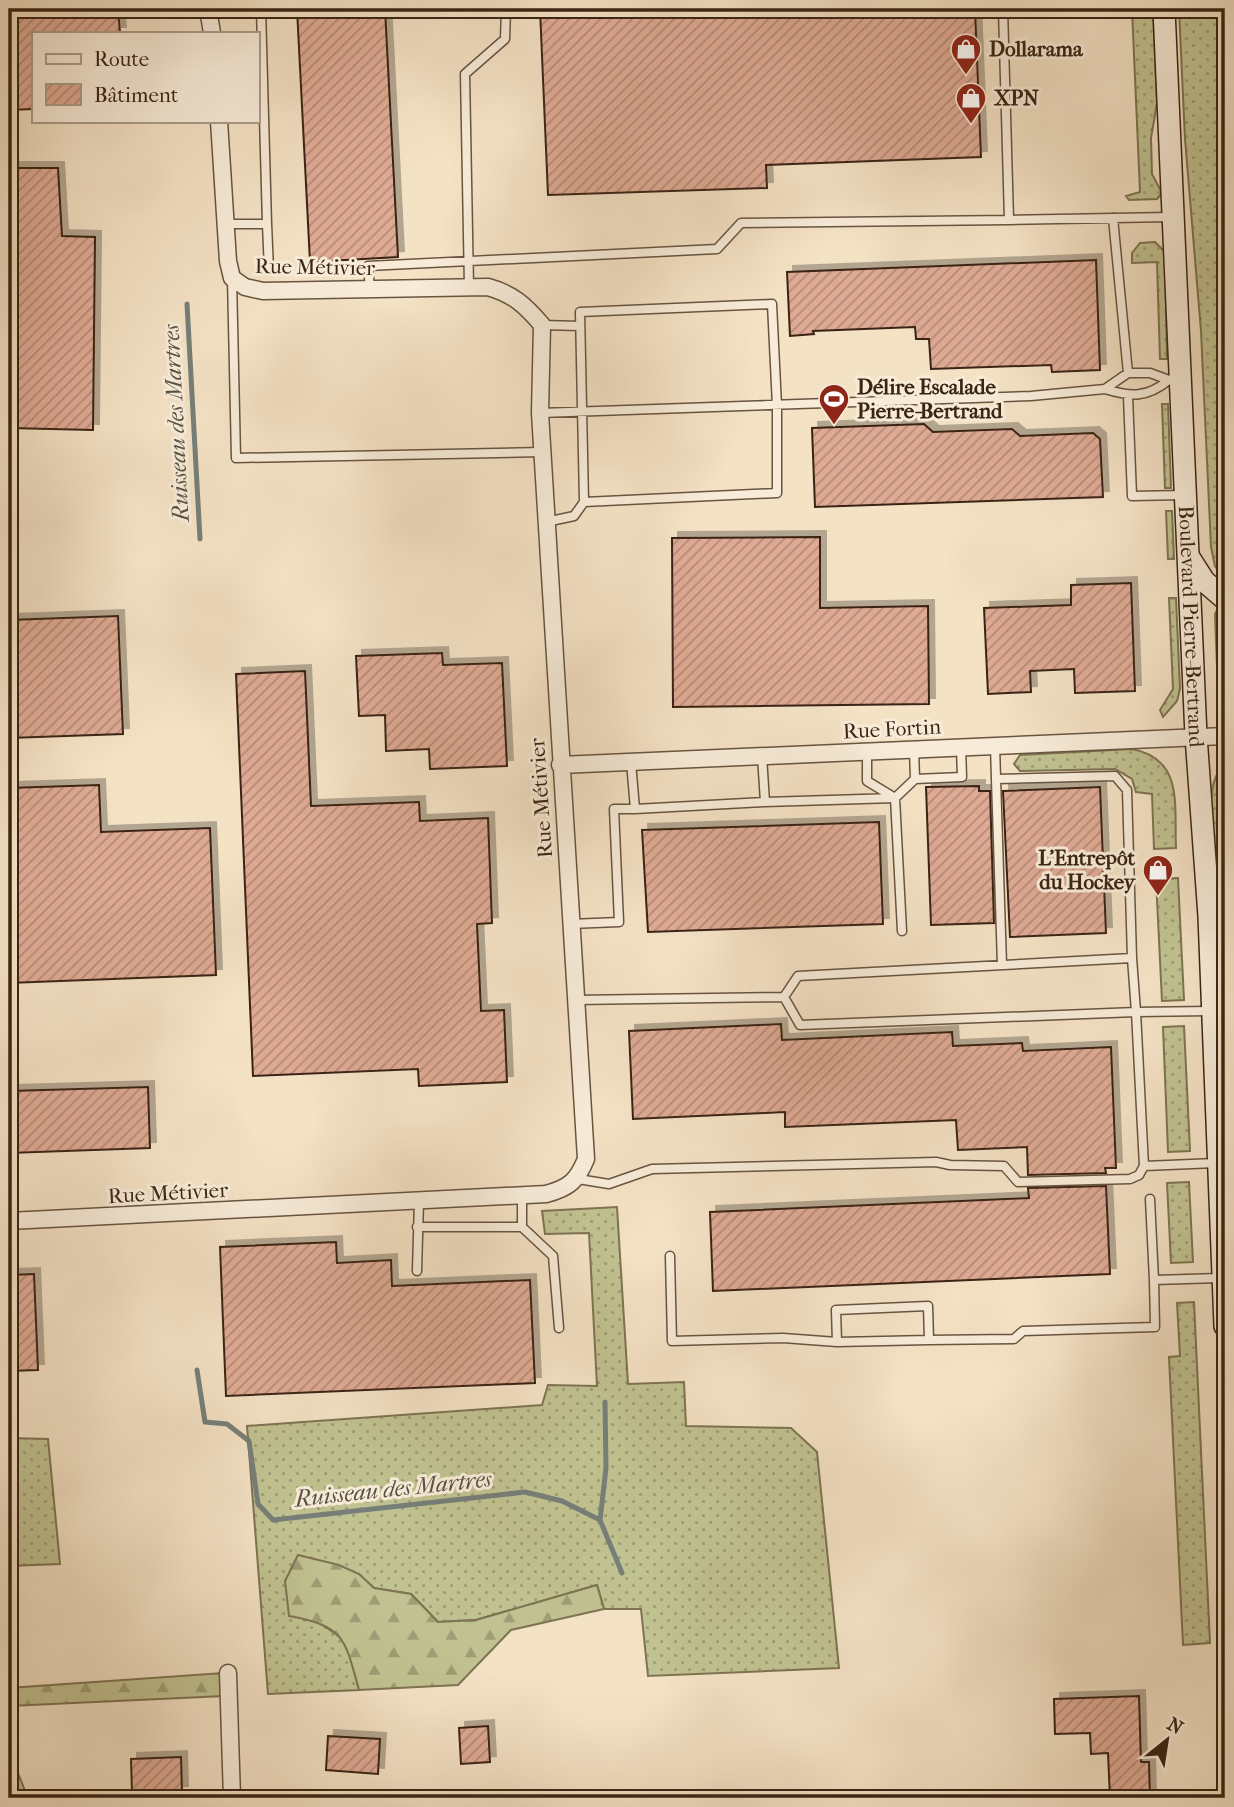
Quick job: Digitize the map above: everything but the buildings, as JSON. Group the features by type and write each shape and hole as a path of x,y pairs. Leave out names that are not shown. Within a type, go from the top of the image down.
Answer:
{"main road":[{"name":"Boulevard Pierre-Bertrand","path":"1164,9 1173,217 1175,380 1186,495 1196,736 1209,916 1225,1326"},
{"path":"1188,557 1204,581 1225,599"},
{"path":"1209,916 1225,870"}],"street":[{"path":"208,9 212,32"},
{"name":"Rue Métivier","path":"9,1221 522,1196 563,1190 578,1179 586,1159 542,452 542,325 523,303 509,293 488,287 262,291 245,287 232,278 219,122"},
{"name":"Rue Fortin","path":"560,765 1225,736"},
{"path":"228,1673 232,1798"}],"lane":[{"path":"261,9 269,270"},
{"path":"469,288 465,74 505,39 506,9"},
{"path":"1003,9 1009,220"},
{"path":"370,289 368,266 717,249 741,223 1173,217"},
{"path":"1113,218 1128,373"},
{"path":"226,224 267,224"},
{"path":"232,278 236,458 542,452"},
{"path":"546,522 573,516 584,502 580,312 772,304 777,406 777,494 584,502"},
{"path":"542,325 580,326"},
{"path":"1105,388 1128,373 1150,373 1175,380"},
{"path":"540,413 1031,396 1105,388 1128,396 1152,393 1175,380"},
{"path":"1128,396 1132,496 1186,495"},
{"path":"995,745 1002,965"},
{"path":"570,924 619,922 614,810 895,798 915,779 962,777 961,747"},
{"path":"914,749 915,779"},
{"path":"867,751 867,781 895,798"},
{"path":"762,756 765,802"},
{"path":"631,762 635,809"},
{"path":"578,1179 609,1184 652,1169 936,1162 950,1166 1004,1166 1018,1182 1116,1180 1139,1175 1144,1166 1132,958 1127,790 1115,776 996,779"},
{"path":"895,798 902,931"},
{"path":"784,997 798,976 1132,958"},
{"path":"575,1000 784,997"},
{"path":"784,997 800,1025 1213,1011"},
{"path":"1144,1166 1219,1163"},
{"path":"522,1196 522,1227"},
{"path":"670,1256 673,1341 783,1338 837,1342 1014,1339 1023,1331 1155,1326 1150,1199"},
{"path":"417,1271 416,1227 419,1201"},
{"path":"416,1227 522,1227 553,1256 559,1328"},
{"path":"1154,1280 1223,1278"},
{"path":"837,1342 836,1310 928,1306 929,1340"}],"green space":[{"path":"1132,9 1153,9 1157,103 1151,138 1152,174 1162,193 1157,199 1129,200 1126,196 1140,192"},
{"path":"1179,9 1225,9 1225,580 1215,566 1211,547 1201,331 1185,139"},
{"path":"1155,242 1165,252 1167,359 1160,359 1157,262 1132,263 1132,253 1140,243"},
{"path":"1162,404 1168,404 1171,488 1165,488"},
{"path":"1166,511 1172,511 1174,559 1168,559"},
{"path":"1169,598 1176,598 1180,689 1177,701 1163,717 1160,710 1173,689"},
{"path":"1217,610 1225,613 1225,694 1218,694"},
{"path":"1132,749 1149,754 1161,763 1168,773 1175,800 1176,848 1154,849 1152,794 1136,792 1132,779 1115,769 1020,771 1014,764 1020,755"},
{"path":"1225,764 1225,851 1215,859 1211,795 1218,773"},
{"path":"1178,878 1184,1000 1162,1001 1156,879"},
{"path":"1225,882 1225,1050 1220,905"},
{"path":"1184,1026 1190,1151 1168,1152 1163,1027"},
{"path":"1189,1182 1193,1262 1171,1263 1167,1183"},
{"path":"617,1207 628,1384 684,1382 686,1426 791,1428 817,1452 839,1668 648,1676 641,1609 604,1609 597,1585 476,1620 438,1622 411,1594 374,1588 359,1574 317,1621 346,1641 359,1690 268,1694 247,1426 542,1405 548,1385 597,1386 589,1233 545,1234 542,1211"},
{"path":"1194,1302 1210,1643 1183,1645 1169,1357 1180,1356 1177,1303"},
{"path":"9,1438 48,1439 60,1564 9,1566"},
{"path":"298,1555 339,1565 359,1574 374,1588 411,1594 438,1622 476,1620 597,1585 604,1609 511,1630 458,1685 359,1690 350,1658 340,1638 322,1625 289,1616 285,1581"},
{"path":"9,1580 15,1688 9,1688"},
{"path":"223,1673 224,1696 9,1706 9,1688"},
{"path":"9,1751 28,1798 9,1798"}],"waterway":[{"name":"Ruisseau des Martres","path":"187,304 200,539"},
{"name":"Ruisseau des Martres","path":"197,1370 205,1422 227,1424 249,1441 258,1504 273,1520 525,1492 562,1501 600,1520 622,1573"},
{"path":"600,1520 606,1468 605,1402"}],"place":[{"name":"Dollarama","path":"966,76"},
{"name":"XPN","path":"971,125"},
{"name":"Délire Escalade Pierre-Bertrand","path":"834,426"},
{"name":"L'Entrepôt du Hockey","path":"1158,897"}]}
